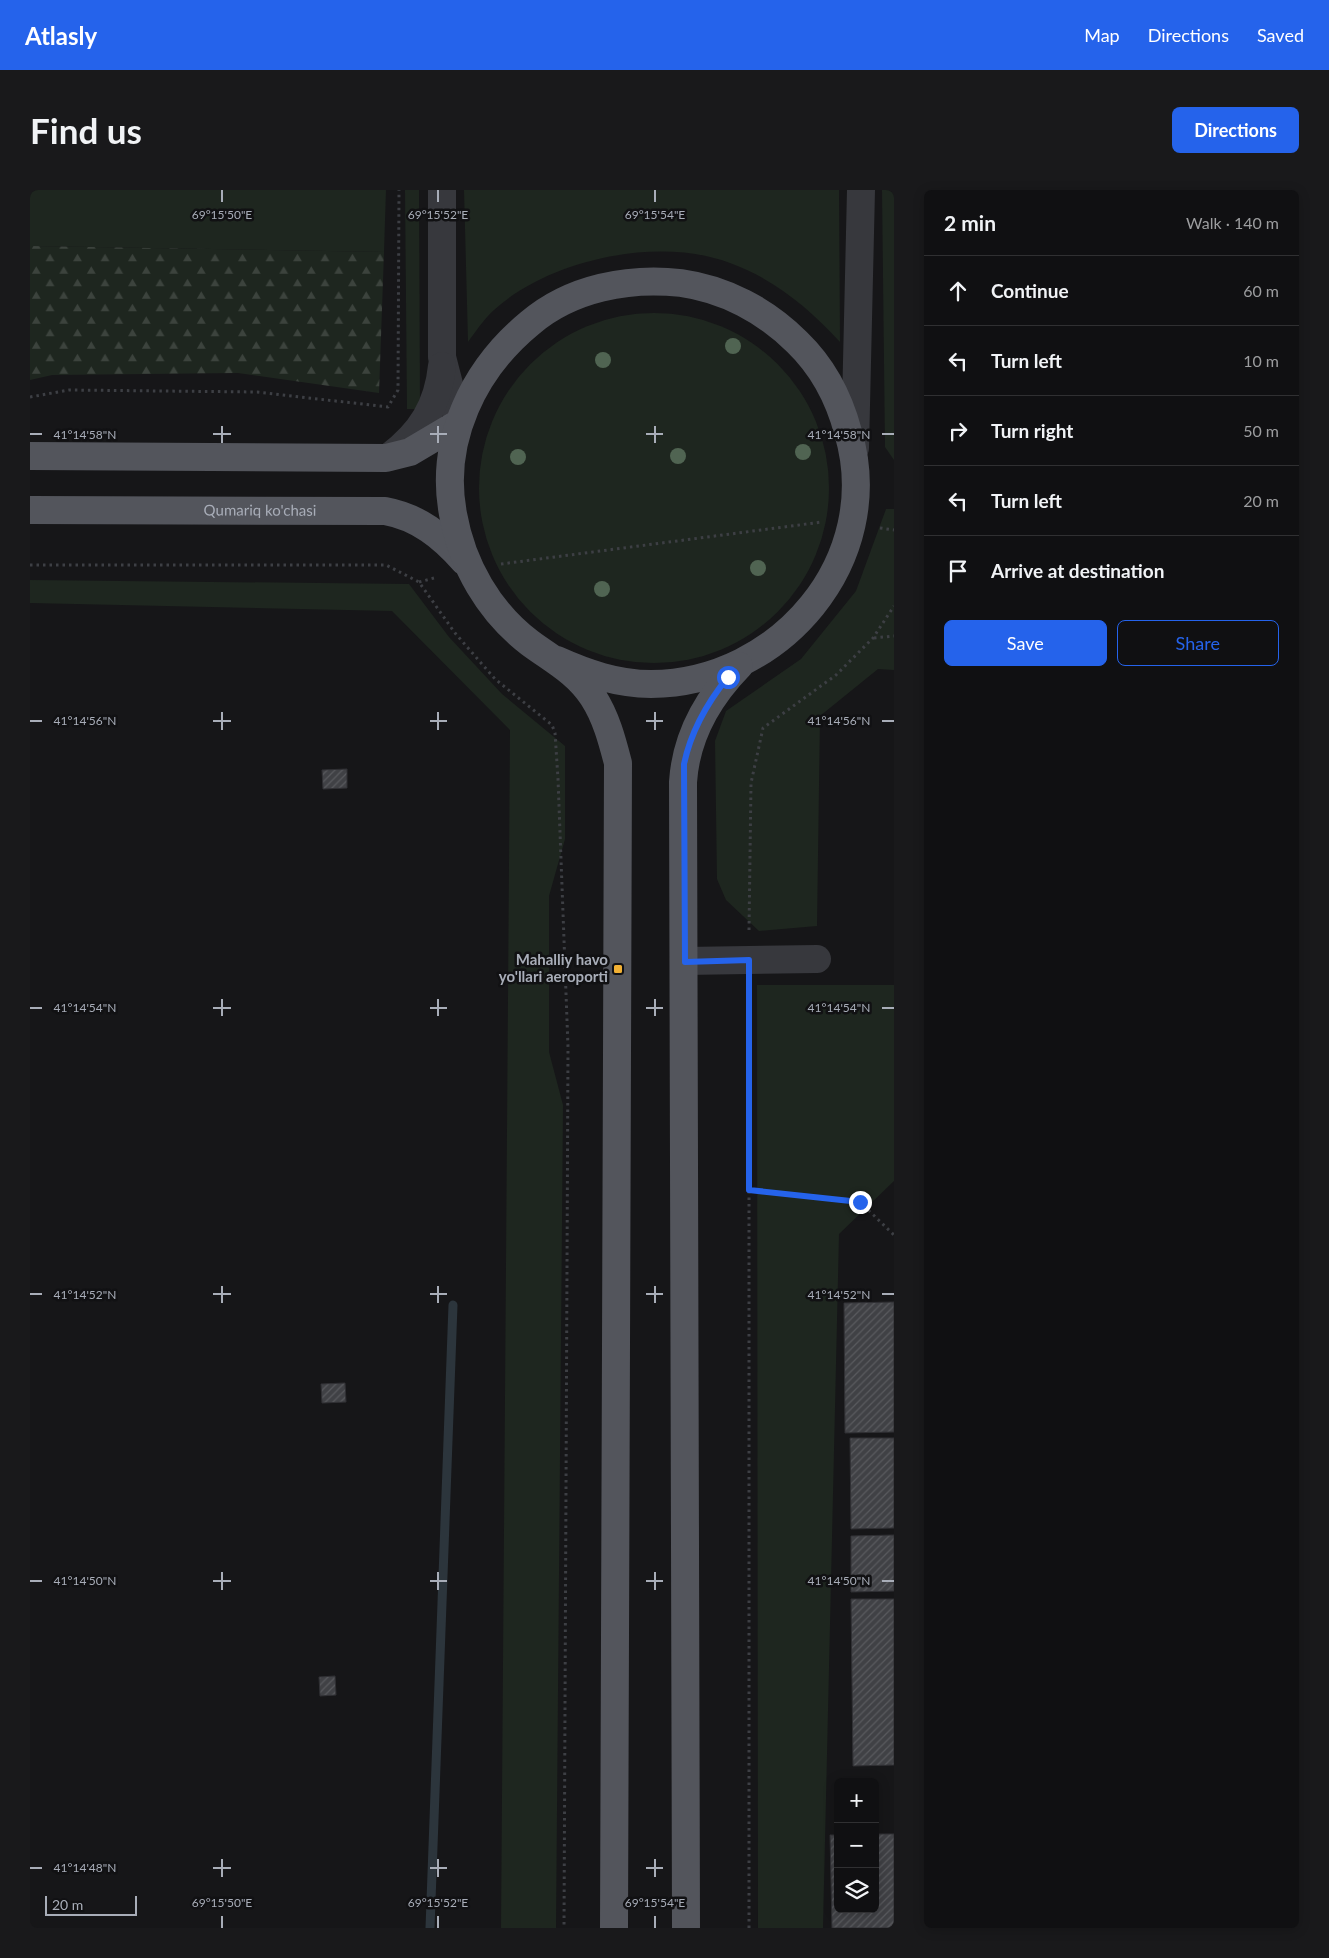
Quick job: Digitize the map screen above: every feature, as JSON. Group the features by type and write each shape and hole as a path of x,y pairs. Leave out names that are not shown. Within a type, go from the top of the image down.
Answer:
{"main road":[{"path":"556,660 586,673 616,681 648,684 680,682 711,676 740,664 767,649 791,630 812,608 829,582 852,524 856,501 855,464 851,442 842,410 827,380 808,352 785,329 758,310 728,295 696,285 662,281 629,282 596,288 565,300 536,317 510,339 489,364 471,392 459,423 452,452 450,482 452,512 459,540 482,566 485,596 506,621 529,642 556,660 583,684 602,714 613,746 619,780 614,1928"},
{"path":"30,456 386,458 410,452 459,423"},
{"name":"Qumariq ko'chasi","path":"30,510 385,511 396,513 430,528 449,544 482,566"},
{"path":"686,1928 684,764 691,739 708,704 740,664"}],"lane":[{"path":"386,458 411,439 430,414 440,387 442,357 442,190"},
{"path":"855,464 861,190"},
{"path":"442,357 459,423"},
{"path":"685,962 817,959"}],"path":[{"path":"30,398 69,390 257,392 388,407 398,390 398,190"},
{"path":"482,566 826,522"},
{"path":"879,528 894,530"},
{"path":"30,565 386,565 419,582 455,633 495,679 552,725 555,733 568,1047 564,1928"},
{"path":"419,582 434,578"},
{"path":"749,1928 749,960 751,783 763,728 836,675 873,638 894,606"},
{"path":"873,638 894,636"},
{"path":"749,1190 860,1202 894,1235"}],"green space":[{"path":"30,190 386,190 384,252 30,246"},
{"path":"405,190 419,190 420,409 407,409"},
{"path":"464,190 839,190 840,342 803,306 761,277 730,263 702,255 671,252 606,257 545,277 517,292 494,310 483,321 468,342"},
{"path":"882,190 894,190 894,460 885,447"},
{"path":"30,246 384,252 379,393 238,373 52,375 30,380"},
{"path":"654,313 688,316 721,326 751,342 778,364 800,391 816,421 826,454 829,488 826,522 816,555 800,585 778,612 751,634 721,650 688,660 654,663 620,660 587,650 557,634 530,612 508,585 492,555 482,522 479,488 482,454 492,421 508,391 530,364 557,342 587,326 620,316"},
{"path":"886,509 894,509 894,670 878,669 820,716 817,926 759,931 726,900 717,879 715,741 726,711 801,659 856,591"},
{"path":"30,580 409,584 449,637 502,694 565,746 565,839 549,896 549,1052 563,1105 556,1928 501,1928 510,730 392,611 30,603"},
{"path":"757,985 894,985 894,1181 839,1234 823,1928 758,1928"}],"building":[{"path":"347,769 347,788 323,789 322,770"},
{"path":"894,1302 894,1432 845,1433 844,1303"},
{"path":"345,1383 346,1402 322,1403 321,1384"},
{"path":"850,1438 894,1438 894,1528 851,1529"},
{"path":"894,1535 894,1591 851,1592 851,1536"},
{"path":"851,1599 894,1599 894,1765 853,1766"},
{"path":"335,1676 336,1695 320,1696 319,1677"},
{"path":"879,1834 894,1834 894,1928 832,1928 830,1835 834,1835 834,1913 879,1913"}],"waterway":[{"path":"430,1928 453,1305"}],"place":[{"name":"Mahalliy havo yo'llari aeroporti","path":"618,969"}],"route":[{"path":"728,677 700,718 688,746 684,764 685,962 749,960 749,1190 860,1202"}]}
